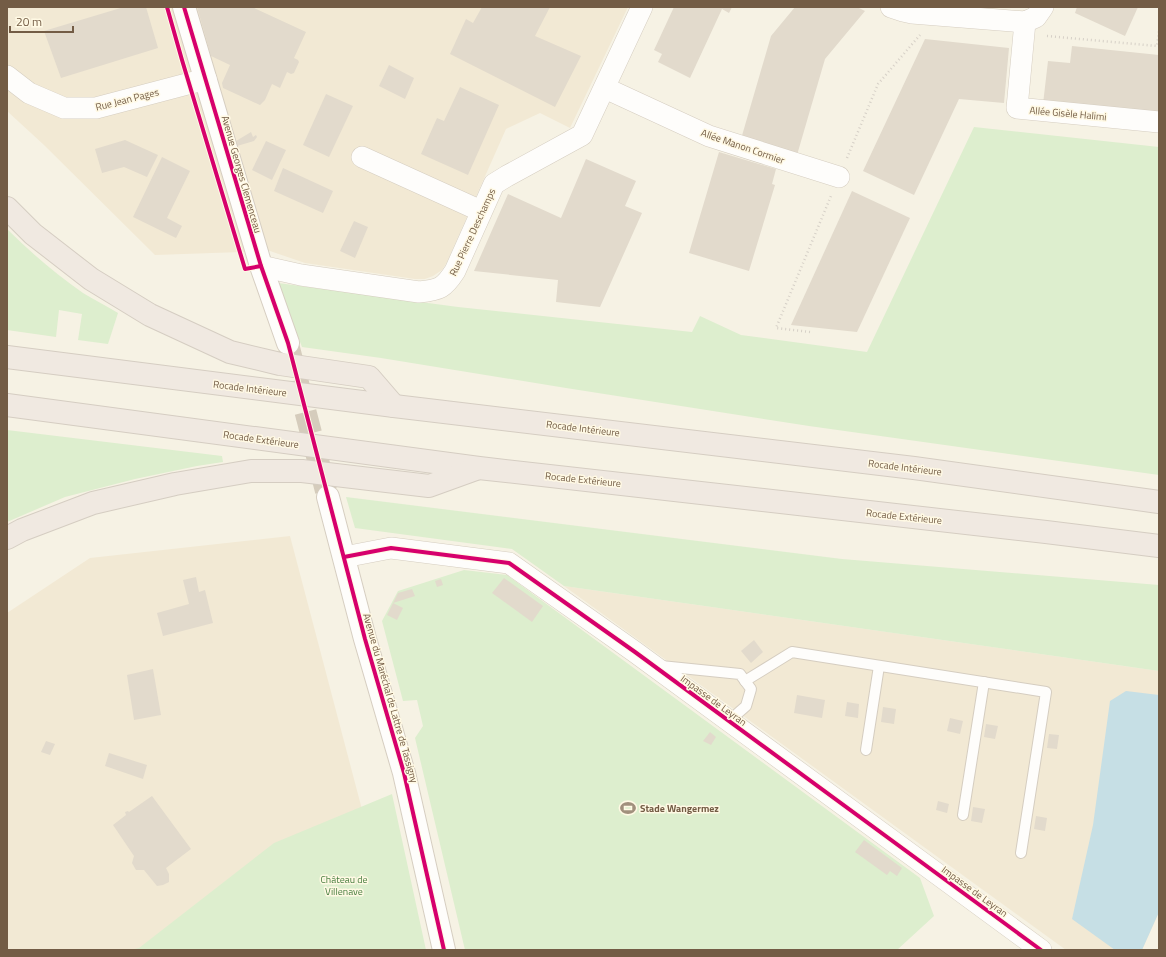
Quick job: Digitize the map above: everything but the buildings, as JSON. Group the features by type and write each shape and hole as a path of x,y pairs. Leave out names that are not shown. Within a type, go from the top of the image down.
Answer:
{"highway":[{"path":"7,208 32,234 91,279 150,315 230,352 280,364 369,377 394,406"},
{"name":"Rocade Intérieure","path":"7,357 394,406 914,468 1159,502"},
{"name":"Rocade Extérieure","path":"7,405 479,468 1159,546"},
{"path":"7,538 22,530 93,503 175,484 251,471 302,471 429,486 479,468"}],"street":[{"name":"Avenue Georges Clemenceau","path":"184,7 261,266 288,343"},
{"name":"Rue Pierre Deschamps","path":"261,266 302,275 419,292 432,291 442,287 455,271 494,184 582,135 642,7"},
{"path":"891,7 903,11 1025,28 1043,7"},
{"name":"Allée Gisèle Halimi","path":"1025,28 1016,108 1159,122"},
{"name":"Rue Jean Pages","path":"7,76 29,93 64,108 96,108 206,79"},
{"name":"Allée Manon Cormier","path":"605,88 709,136 839,177"},
{"path":"362,157 481,211"},
{"name":"Avenue du Maréchal de Lattre de Tassigny","path":"328,498 365,639 404,773 444,950"},
{"name":"Impasse de Leyran","path":"344,557 391,548 509,563 653,665 1042,950"}],"lane":[{"path":"745,681 792,652 1046,692 1021,853"},
{"path":"653,665 740,674 751,688 746,706 729,721"},
{"path":"866,750 879,666"},
{"path":"963,815 984,682"}],"path":[{"path":"1025,28 1157,46 1159,31"}],"shaded area":[{"path":"7,7 628,7 570,128 540,113 506,129 447,262 442,270 433,276 425,279 415,279 305,263 270,251 155,255 44,145 7,111"},
{"path":"290,536 399,950 7,950 7,613 90,558"},
{"path":"564,586 1159,671 1159,912 1142,950 1066,950"}],"green space":[{"path":"974,127 1159,147 1159,475 809,426 381,358 302,347 278,283 458,307 692,332 700,316 741,335 867,352"},
{"path":"7,229 34,255 63,278 83,293 118,313 108,344 78,340 82,314 59,310 56,337 7,330"},
{"path":"7,430 222,456 223,462 135,479 65,497 7,522"},
{"path":"346,497 842,559 1159,585 1159,671 564,586 512,549 355,528"},
{"name":"Stade Wangermez","path":"464,570 507,575 920,878 934,916 897,950 465,950 415,738 423,726 417,700 403,701 382,621 398,591"},
{"name":"Château de Villenave","path":"392,794 426,950 130,950 139,948 274,843"}],"water":[{"path":"1126,691 1159,695 1159,912 1142,950 1115,950 1072,919 1093,825 1110,701"}],"tunnel":[{"path":"289,348 326,491"}],"cycle path":[{"path":"167,7 245,269 261,266"},
{"path":"184,7 261,266 288,343 365,639 404,773 444,950"},
{"path":"344,557 391,548 509,563 635,652 1041,950"}],"place":[{"name":"Stade Wangermez","path":"628,808"}]}
